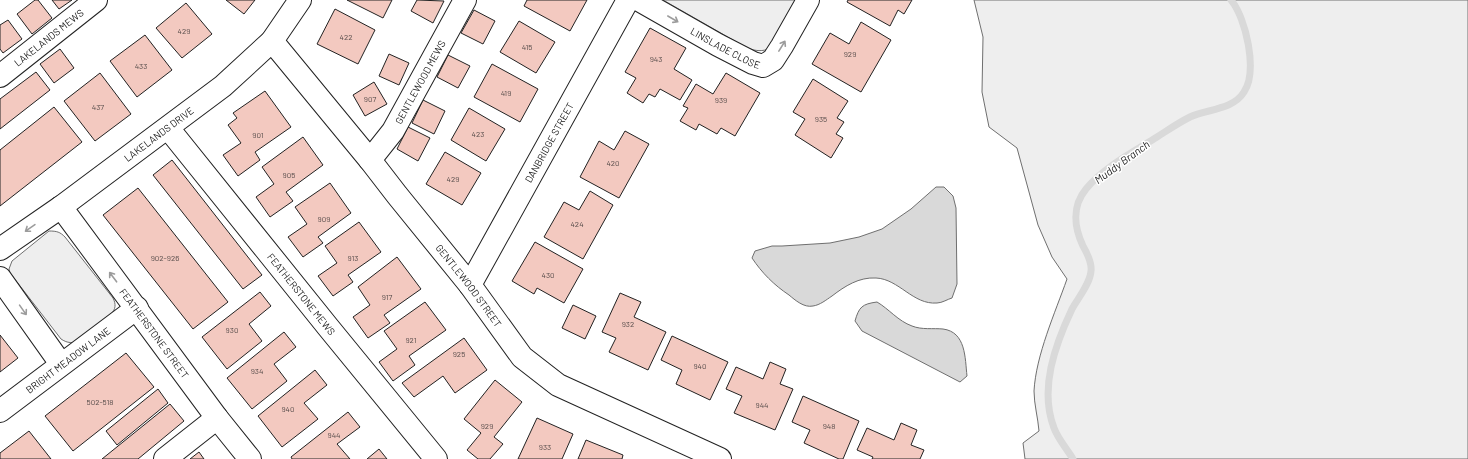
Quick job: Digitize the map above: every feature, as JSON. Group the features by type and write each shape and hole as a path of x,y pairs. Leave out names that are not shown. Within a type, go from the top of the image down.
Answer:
{"street":[{"name":"LAKELANDS MEWS","path":"0,76 96,0"},
{"name":"LAKELANDS DRIVE","path":"0,249 61,207 224,86 272,41 300,0"},
{"name":"GENTLEWOOD MEWS","path":"370,160 392,131 465,0"},
{"name":"DANBRIDGE STREET","path":"470,285 628,0"},
{"name":"LINSLADE CLOSE","path":"639,0 718,45 753,63 763,66 773,60 808,0"},
{"name":"GENTLEWOOD STREET","path":"272,41 470,285 522,357 558,385 720,459"},
{"name":"FEATHERSTONE MEWS","path":"168,128 436,459"},
{"name":"FEATHERSTONE STREET","path":"61,207 217,418 250,459"},
{"path":"0,278 61,364"},
{"name":"BRIGHT MEADOW LANE","path":"0,411 137,308"},
{"path":"165,459 217,418"}],"shaded area":[{"path":"663,0 801,0 771,48 759,51 747,48"},
{"path":"974,0 1468,0 1468,459 1025,459 1023,443 1039,431 1034,391 1038,363 1067,279 1052,257 1038,225 1017,148 989,127 982,92 983,37"},
{"path":"936,187 944,187 953,196 956,208 957,284 952,298 943,302 928,303 884,279 870,278 852,283 818,305 806,306 773,283 752,258 755,251 772,246 830,243 859,237 882,229 911,209"},
{"path":"49,231 58,232 65,237 115,302 115,308 111,314 77,342 73,343 61,339 10,273 9,269 12,261"},
{"path":"877,302 907,324 916,327 943,329 951,331 956,335 960,340 965,354 967,376 960,382 862,331 855,321 858,312 865,305"}],"building":[{"path":"35,0 38,0 52,18 32,34 17,14"},
{"path":"52,0 72,0 59,9"},
{"path":"226,0 255,0 244,14"},
{"path":"347,0 392,0 383,18"},
{"path":"417,0 444,1 433,23 411,11"},
{"path":"527,0 587,0 570,31 524,6"},
{"path":"848,0 912,0 904,14 898,10 890,26 847,2"},
{"path":"186,3 212,34 182,58 156,28"},
{"path":"335,9 375,30 358,64 317,44"},
{"path":"474,10 495,21 483,44 461,33"},
{"path":"8,20 22,39 3,53 0,49 0,25"},
{"path":"519,21 555,42 536,73 500,52"},
{"path":"861,22 891,40 861,92 812,64 830,33 849,44"},
{"path":"650,28 686,48 674,69 692,80 680,100 660,89 655,97 649,94 643,103 627,93 636,78 625,72"},
{"path":"145,35 172,70 137,97 110,61"},
{"path":"60,49 74,68 54,83 40,64"},
{"path":"389,54 409,63 399,85 379,76"},
{"path":"448,55 470,66 458,88 437,77"},
{"path":"492,64 538,89 520,122 474,97"},
{"path":"36,72 50,90 0,129 0,99"},
{"path":"100,73 131,114 95,141 64,101"},
{"path":"726,73 760,93 735,136 721,128 717,134 699,124 696,130 680,121 688,108 683,106 696,84 713,94"},
{"path":"813,79 848,101 837,118 844,122 836,134 843,138 831,158 795,135 805,119 793,112"},
{"path":"374,82 387,104 365,116 353,95"},
{"path":"265,91 291,127 255,152 260,160 238,176 223,155 241,143 228,125 237,118 233,113"},
{"path":"423,100 445,111 434,134 412,123"},
{"path":"54,107 82,142 0,206 0,150"},
{"path":"469,108 505,129 486,161 451,140"},
{"path":"408,127 430,138 418,161 397,149"},
{"path":"625,131 649,144 619,198 580,177 599,141 614,150"},
{"path":"303,137 323,165 286,192 293,201 270,217 256,197 274,184 262,167"},
{"path":"445,152 481,173 462,205 426,184"},
{"path":"172,160 262,275 243,289 153,175"},
{"path":"330,183 351,213 318,237 323,243 303,257 288,237 307,224 295,207"},
{"path":"138,188 228,302 193,329 103,215"},
{"path":"590,191 613,205 583,259 544,237 564,202 579,210"},
{"path":"359,222 381,252 348,275 353,282 333,296 318,276 337,263 325,246"},
{"path":"535,242 583,269 564,303 537,288 534,294 512,281"},
{"path":"397,257 421,289 384,315 390,323 368,338 353,317 370,305 358,287"},
{"path":"260,292 271,306 249,324 262,341 227,369 202,337"},
{"path":"620,293 641,302 634,317 666,332 648,370 609,352 616,338 602,332"},
{"path":"425,302 446,330 409,356 415,365 393,381 379,362 397,349 384,331"},
{"path":"573,305 596,316 585,339 562,328"},
{"path":"284,332 296,347 274,364 287,381 252,409 227,378"},
{"path":"0,335 18,358 0,372"},
{"path":"672,336 728,362 710,400 676,384 682,370 661,360"},
{"path":"464,338 487,370 455,393 443,376 414,397 402,383"},
{"path":"126,353 154,387 73,451 45,416"},
{"path":"770,362 786,369 780,384 793,389 775,430 734,413 742,396 726,389 736,367 763,379"},
{"path":"315,370 327,385 304,403 318,419 282,447 258,416"},
{"path":"495,380 522,402 494,437 503,444 490,459 478,459 467,450 481,433 464,419"},
{"path":"158,389 168,403 117,445 106,431"},
{"path":"803,396 859,421 843,459 839,459 804,443 810,430 792,422"},
{"path":"170,404 184,421 138,459 102,459"},
{"path":"348,412 360,427 337,444 350,459 292,459 291,457"},
{"path":"537,418 573,434 562,459 518,459"},
{"path":"901,423 917,430 911,445 924,450 920,459 872,459 873,457 857,450 867,428 894,440"},
{"path":"29,431 51,459 0,459 0,453"},
{"path":"586,440 623,455 622,459 578,459"},
{"path":"379,449 387,459 367,459"},
{"path":"199,452 204,459 190,459"}],"waterway":[{"name":"Muddy Branch","path":"1073,459 1054,428 1048,398 1051,367 1060,337 1072,309 1086,286 1091,271 1090,261 1080,239 1076,224 1078,202 1093,181 1119,160 1186,119 1197,114 1227,106 1239,98 1244,92 1248,83 1250,58 1245,31 1241,19 1231,0"}]}
